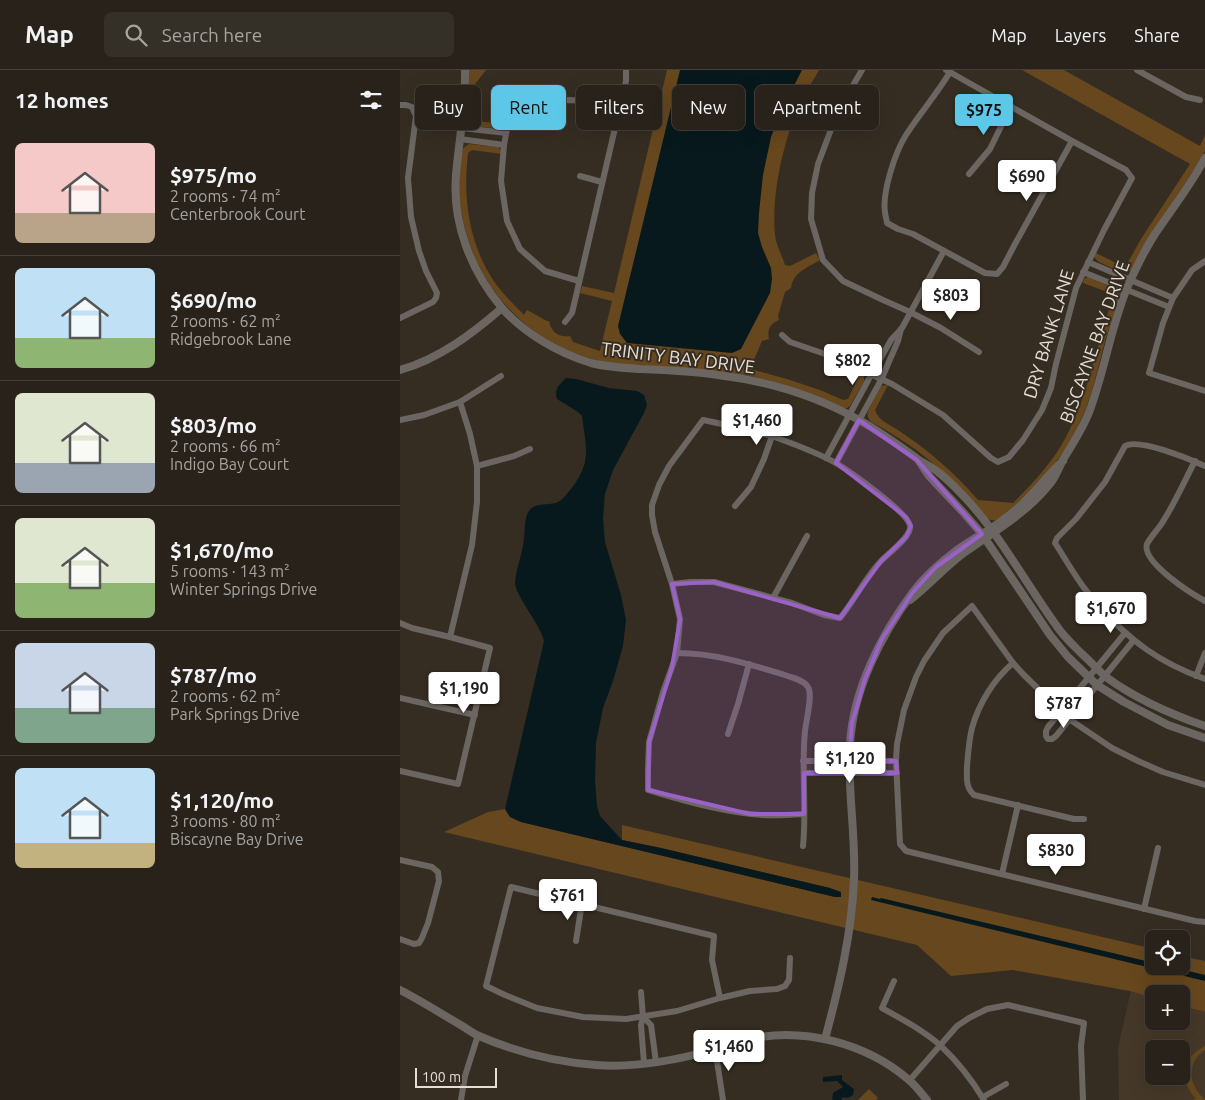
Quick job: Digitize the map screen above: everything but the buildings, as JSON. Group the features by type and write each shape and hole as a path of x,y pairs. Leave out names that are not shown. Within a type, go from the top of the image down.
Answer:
{"street":[{"name":"TRINITY BAY DRIVE","path":"465,70 465,85"},
{"path":"625,85 626,70"},
{"path":"862,70 838,111 818,164 812,193 811,219 823,260 843,281 941,328 979,352"},
{"path":"1137,70 1186,97 1200,100"},
{"path":"948,71 1011,106 1072,141 1004,267 997,274 985,273 913,234 887,223 884,211 886,191 892,167 904,138 942,85 948,71"},
{"path":"576,100 512,102 504,146 501,181 507,221 520,249 545,271 579,281"},
{"path":"400,105 412,107 416,116 408,178 411,217 419,251 437,293 433,302 400,318"},
{"path":"969,174 990,149 1011,106"},
{"name":"TRINITY BAY DRIVE","path":"462,130 456,195 457,211 463,237 470,258 480,277 502,308 525,329 558,349 591,363 737,377 812,398 859,420 918,460 937,470 955,487 992,531 1058,628 1105,676 1162,710 1205,726"},
{"path":"480,130 506,133"},
{"path":"565,322 572,313 614,130"},
{"path":"460,139 504,146"},
{"name":"DRY BANK LANE","path":"881,380 892,384 943,415 991,458 998,462 1009,457 1023,440 1042,410 1051,388 1076,288 1132,178 1126,170 1072,141"},
{"name":"BISCAYNE BAY DRIVE","path":"825,1039 846,948 854,898 850,773 852,723 865,679 882,639 905,604 936,567 957,550 992,531 1033,494 1054,468 1063,461 1090,410 1112,331 1131,280 1154,236 1205,158"},
{"path":"580,176 602,182"},
{"path":"400,178 408,178"},
{"path":"836,463 881,380 910,312 944,251"},
{"path":"1205,261 1192,270 1173,298 1156,345 1149,373 1205,391"},
{"path":"1088,262 1173,298"},
{"path":"1083,272 1169,307"},
{"path":"400,370 419,364 439,354 471,334 502,308"},
{"path":"826,458 871,374 891,340 902,328"},
{"path":"782,335 790,342 828,355 881,380"},
{"path":"400,420 424,415 460,402 501,376"},
{"path":"450,637 472,545 477,502 476,466 470,434 460,402"},
{"path":"672,584 714,582 792,603 824,615 840,618 881,561 906,537 911,526 906,517 872,488 826,458 796,444 772,436 703,420 669,466 659,485 652,505 655,532 672,584 680,619 676,653 649,742 648,790 672,798 750,814 775,816 804,814"},
{"path":"736,506 751,487 772,436"},
{"path":"1205,466 1161,450 1130,443 1125,446 1104,482 1076,519 1057,538 1055,543 1083,587 1112,621 1125,633 1162,660 1205,679"},
{"path":"476,466 514,456 530,449"},
{"name":"TRINITY BAY DRIVE","path":"918,460 929,476 957,505 983,537 1050,635 1068,657 1097,685 1133,707 1168,725 1205,738"},
{"path":"1195,461 1178,496 1147,544 1147,551 1150,559 1177,583 1205,601"},
{"path":"773,598 807,536"},
{"path":"1205,785 1163,772 1112,748 1070,720 1013,663 972,606 943,633 924,661 909,695 897,744 896,761 900,844 906,851 1195,922 1205,922"},
{"path":"400,623 412,628 490,648 458,784 400,771"},
{"path":"1125,633 1046,731 1048,738 1052,739 1056,736 1134,641"},
{"path":"676,653 716,656 749,664 807,684 811,696 805,726 803,761 803,846"},
{"path":"1196,676 1205,653"},
{"path":"1013,663 998,678 988,692 972,727 968,751 968,788 974,795 1074,819 1084,819"},
{"path":"728,734 749,664"},
{"path":"400,698 474,715"},
{"path":"803,761 896,761"},
{"path":"804,773 897,773"},
{"path":"1002,874 1018,805"},
{"path":"1144,909 1158,848"},
{"path":"400,860 432,867 438,872 439,881 425,930 419,943 414,944 400,939"},
{"path":"720,998 712,960 714,936 511,887 486,986 537,1008 584,1017 626,1019 677,1011 750,991 777,989 785,986 789,980 790,958"},
{"path":"576,941 582,903"},
{"path":"894,981 882,1008 940,1045 972,1081 984,1098 1006,1084"},
{"path":"400,990 478,1035 516,1049 555,1060 597,1065 656,1062 714,1050 748,1039 768,1036 796,1035 825,1039 844,1044 874,1057 909,1081 926,1100"},
{"path":"642,992 643,1017 641,1025 644,1063"},
{"path":"909,1081 957,1026 987,1009 1008,1005 1084,1023 1082,1046 1083,1100"},
{"path":"643,1017 651,1025 656,1062"},
{"path":"461,1100 465,1076 478,1035"},
{"path":"714,1050 723,1100"}],"highlighted area":[{"path":"859,420 917,460 982,534 936,567 913,592 882,639 865,679 852,723 849,761 896,761 897,773 804,773 804,814 750,814 648,790 649,742 672,667 680,619 672,584 714,582 840,618 881,561 906,537 911,526 906,517 836,463"}],"shaded area":[{"path":"469,70 486,70 475,85 468,85"},
{"path":"667,70 819,70 810,85 755,85 755,130 790,130 777,181 774,218 776,239 785,265 790,266 816,253 820,260 798,274 791,288 785,292 778,316 779,320 770,327 768,332 769,339 762,341 750,369 820,390 843,400 848,399 861,372 864,376 864,381 847,408 756,377 708,370 612,363 573,353 526,325 490,285 477,262 467,236 459,197 462,152 464,147 469,144 498,147 502,151 502,154 472,150 468,153 466,186 469,219 478,250 493,280 524,315 527,310 549,321 552,328 559,335 570,336 573,342 600,351 612,301 580,293 582,286 614,293 653,130 662,130 662,91"},
{"path":"680,70 802,70 794,85 755,85 755,130 774,130 763,175 758,233 771,268 772,279 770,293 741,349 732,353 627,343 620,334 618,326 672,103 672,130 745,130 745,85 676,85"},
{"path":"1022,70 1064,70 1200,146 1205,135 1205,151 1150,237 1132,270 1121,272 1099,262 1094,257 1096,253 1122,266 1127,264 1190,164"},
{"path":"481,122 491,122 491,128 481,127"},
{"path":"1088,277 1115,289 1120,294 1085,411 1063,453 1027,496 999,519 988,519 954,482 934,464 890,432 871,422 868,417 868,411 881,386 888,385 875,410 881,419 930,454 960,480 978,500 1013,503 1055,455 1066,437 1081,404 1113,298 1110,293 1083,283 1084,279"},
{"path":"566,378 609,388 637,391 644,395 647,405 613,470 605,494 603,518 605,542 621,595 626,620 623,646 603,708 596,743 595,780 597,806 600,816 622,840 830,888 841,892 841,897 521,822 510,817 505,809 544,641 538,626 519,595 515,583 526,517 535,506 562,500 578,479 585,462 586,446 582,416 557,399 556,396 559,385"},
{"path":"505,809 510,817 521,822 841,897 830,888 622,840 622,825 1145,947 1145,975 1190,975 1190,958 1205,961 1205,1012 1190,1008 1190,985 1145,985 1145,995 1013,970 951,976 917,945 444,832 488,812"},
{"path":"872,897 881,898 1145,961 1145,966 871,900"},
{"path":"1190,971 1205,975 1205,981 1180,975 1190,975"},
{"path":"1131,990 1145,994 1145,1030 1190,1030 1190,1008 1205,1012 1205,1100 1119,1100 1118,1048"},
{"path":"1205,1046 1205,1050 1194,1062 1192,1077 1195,1087 1205,1100 1192,1100 1196,1099 1187,1085 1190,1085 1190,1060 1197,1051"},
{"path":"842,1075 842,1080 854,1089 853,1095 848,1098 843,1097 841,1100 834,1100 832,1099 833,1093 843,1087 837,1081 823,1082 823,1077"},
{"path":"869,1089 878,1098 876,1100 858,1100"}]}
